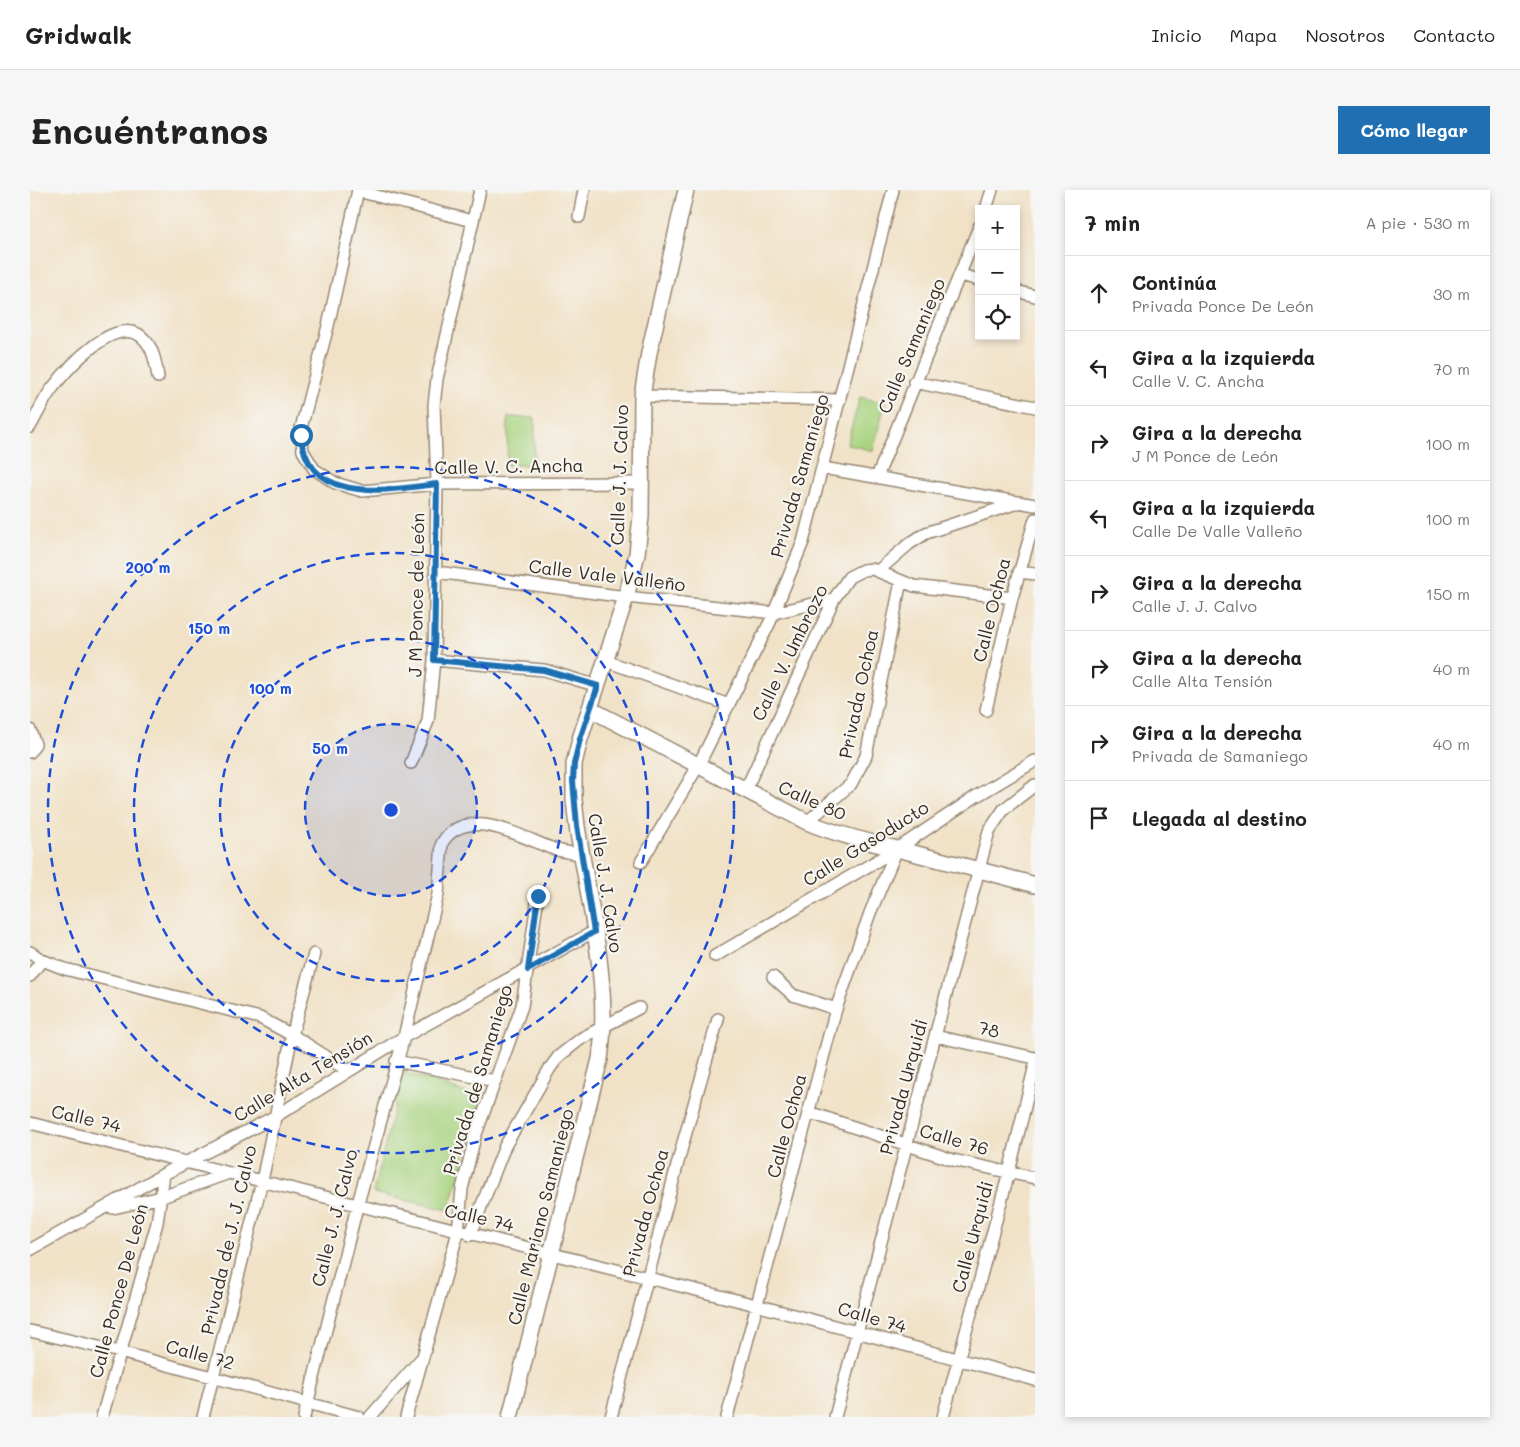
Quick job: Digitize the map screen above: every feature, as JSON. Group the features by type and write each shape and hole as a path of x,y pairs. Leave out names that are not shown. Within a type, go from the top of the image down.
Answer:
{"street":[{"path":"358,190 472,221"},
{"name":"Calle V. C. Ancha","path":"358,190 328,326 301,428 303,451 308,461 320,475 344,487 362,491 437,484 642,483"},
{"name":"J M Ponce de León","path":"412,763 428,721 434,660 437,484 434,405 437,379 480,190"},
{"path":"579,217 584,190"},
{"name":"Calle J. J. Calvo","path":"602,1025 600,977 574,800 574,764 626,597 640,535 642,483 640,428 642,396 649,353 686,190"},
{"name":"Privada Samaniego","path":"641,862 698,766 729,705 774,613 803,542 893,190"},
{"path":"987,205 992,190"},
{"name":"Calle Samaniego","path":"877,477 914,382 975,237"},
{"path":"960,275 975,279"},
{"path":"1020,292 1035,296"},
{"path":"30,427 50,391 64,374 79,358 112,334 130,332 140,335 154,356 158,377"},
{"path":"914,382 1035,407"},
{"path":"642,396 840,400"},
{"path":"823,468 1035,505"},
{"path":"1012,598 931,589 901,581 879,570 909,544 926,533 1018,502"},
{"name":"Calle Ochoa","path":"986,710 1012,598 1035,519"},
{"name":"Calle V. Umbrozo","path":"745,791 834,599 844,583 855,573 872,569 879,570"},
{"name":"Calle Vale Valleño","path":"436,572 626,597 774,613 834,599"},
{"path":"1019,572 1035,574"},
{"name":"Privada Ochoa","path":"807,822 851,784 866,756 901,581"},
{"path":"434,660 544,670 598,686"},
{"path":"606,661 729,705"},
{"name":"Calle 80","path":"590,709 807,822 852,839 978,869 1035,885"},
{"path":"30,730 35,744 30,752"},
{"name":"Calle Gasoducto","path":"715,956 897,849 974,797 1035,761"},
{"name":"Privada Urquidi","path":"835,1417 989,831 996,817 1016,798 1035,785"},
{"name":"Calle J. J. Calvo","path":"304,1417 356,1207 404,1037 438,894 440,849 445,837 456,830 475,825 494,826 559,851 581,854"},
{"name":"Calle Ochoa","path":"728,1417 756,1305 836,1009 870,913 897,849"},
{"name":"Privada de Samaniego","path":"464,1233 468,1162 522,1006 538,896"},
{"name":"Calle Alta Tensión","path":"30,1250 164,1174 276,1116 347,1070 404,1037 594,932"},
{"path":"30,952 42,960 65,969 241,1012 268,1022 292,1034 347,1070"},
{"name":"Privada de J. J. Calvo","path":"203,1417 262,1181 292,1034 314,954"},
{"path":"30,976 42,960"},
{"path":"773,977 793,995 836,1009"},
{"path":"602,1025 639,1008"},
{"name":"Privada Ochoa","path":"611,1417 718,1019"},
{"name":"Privada de Samaniego","path":"406,1417 421,1358 464,1233 505,1146 540,1082 560,1056 602,1025"},
{"name":"Calle Mariano Samaniego","path":"510,1417 598,1069 602,1025"},
{"name":"78","path":"935,1036 1035,1058"},
{"path":"396,1061 495,1081"},
{"name":"Calle Urquidi","path":"943,1417 1009,1172 1035,1065"},
{"name":"Calle 76","path":"808,1112 953,1160 1035,1178"},
{"name":"Calle 74","path":"30,1124 262,1181 356,1207 551,1253 647,1279 756,1305 1035,1380"},
{"path":"102,1210 162,1197 229,1173"},
{"name":"Calle Ponce De León","path":"102,1417 157,1223 164,1174"},
{"name":"Calle 72","path":"30,1331 120,1352 359,1417"},
{"path":"370,1417 421,1358"}],"green space":[{"path":"860,397 885,403 873,451 847,444"},
{"path":"508,417 535,418 534,465 507,465"},
{"path":"403,1072 483,1098 449,1210 373,1193"}],"route":[{"path":"301,435 303,451 314,469 328,480 344,487 362,491 380,491 437,484 434,660 544,670 598,686 580,739 574,764 573,781 577,826 594,932 528,970 538,896"}]}
